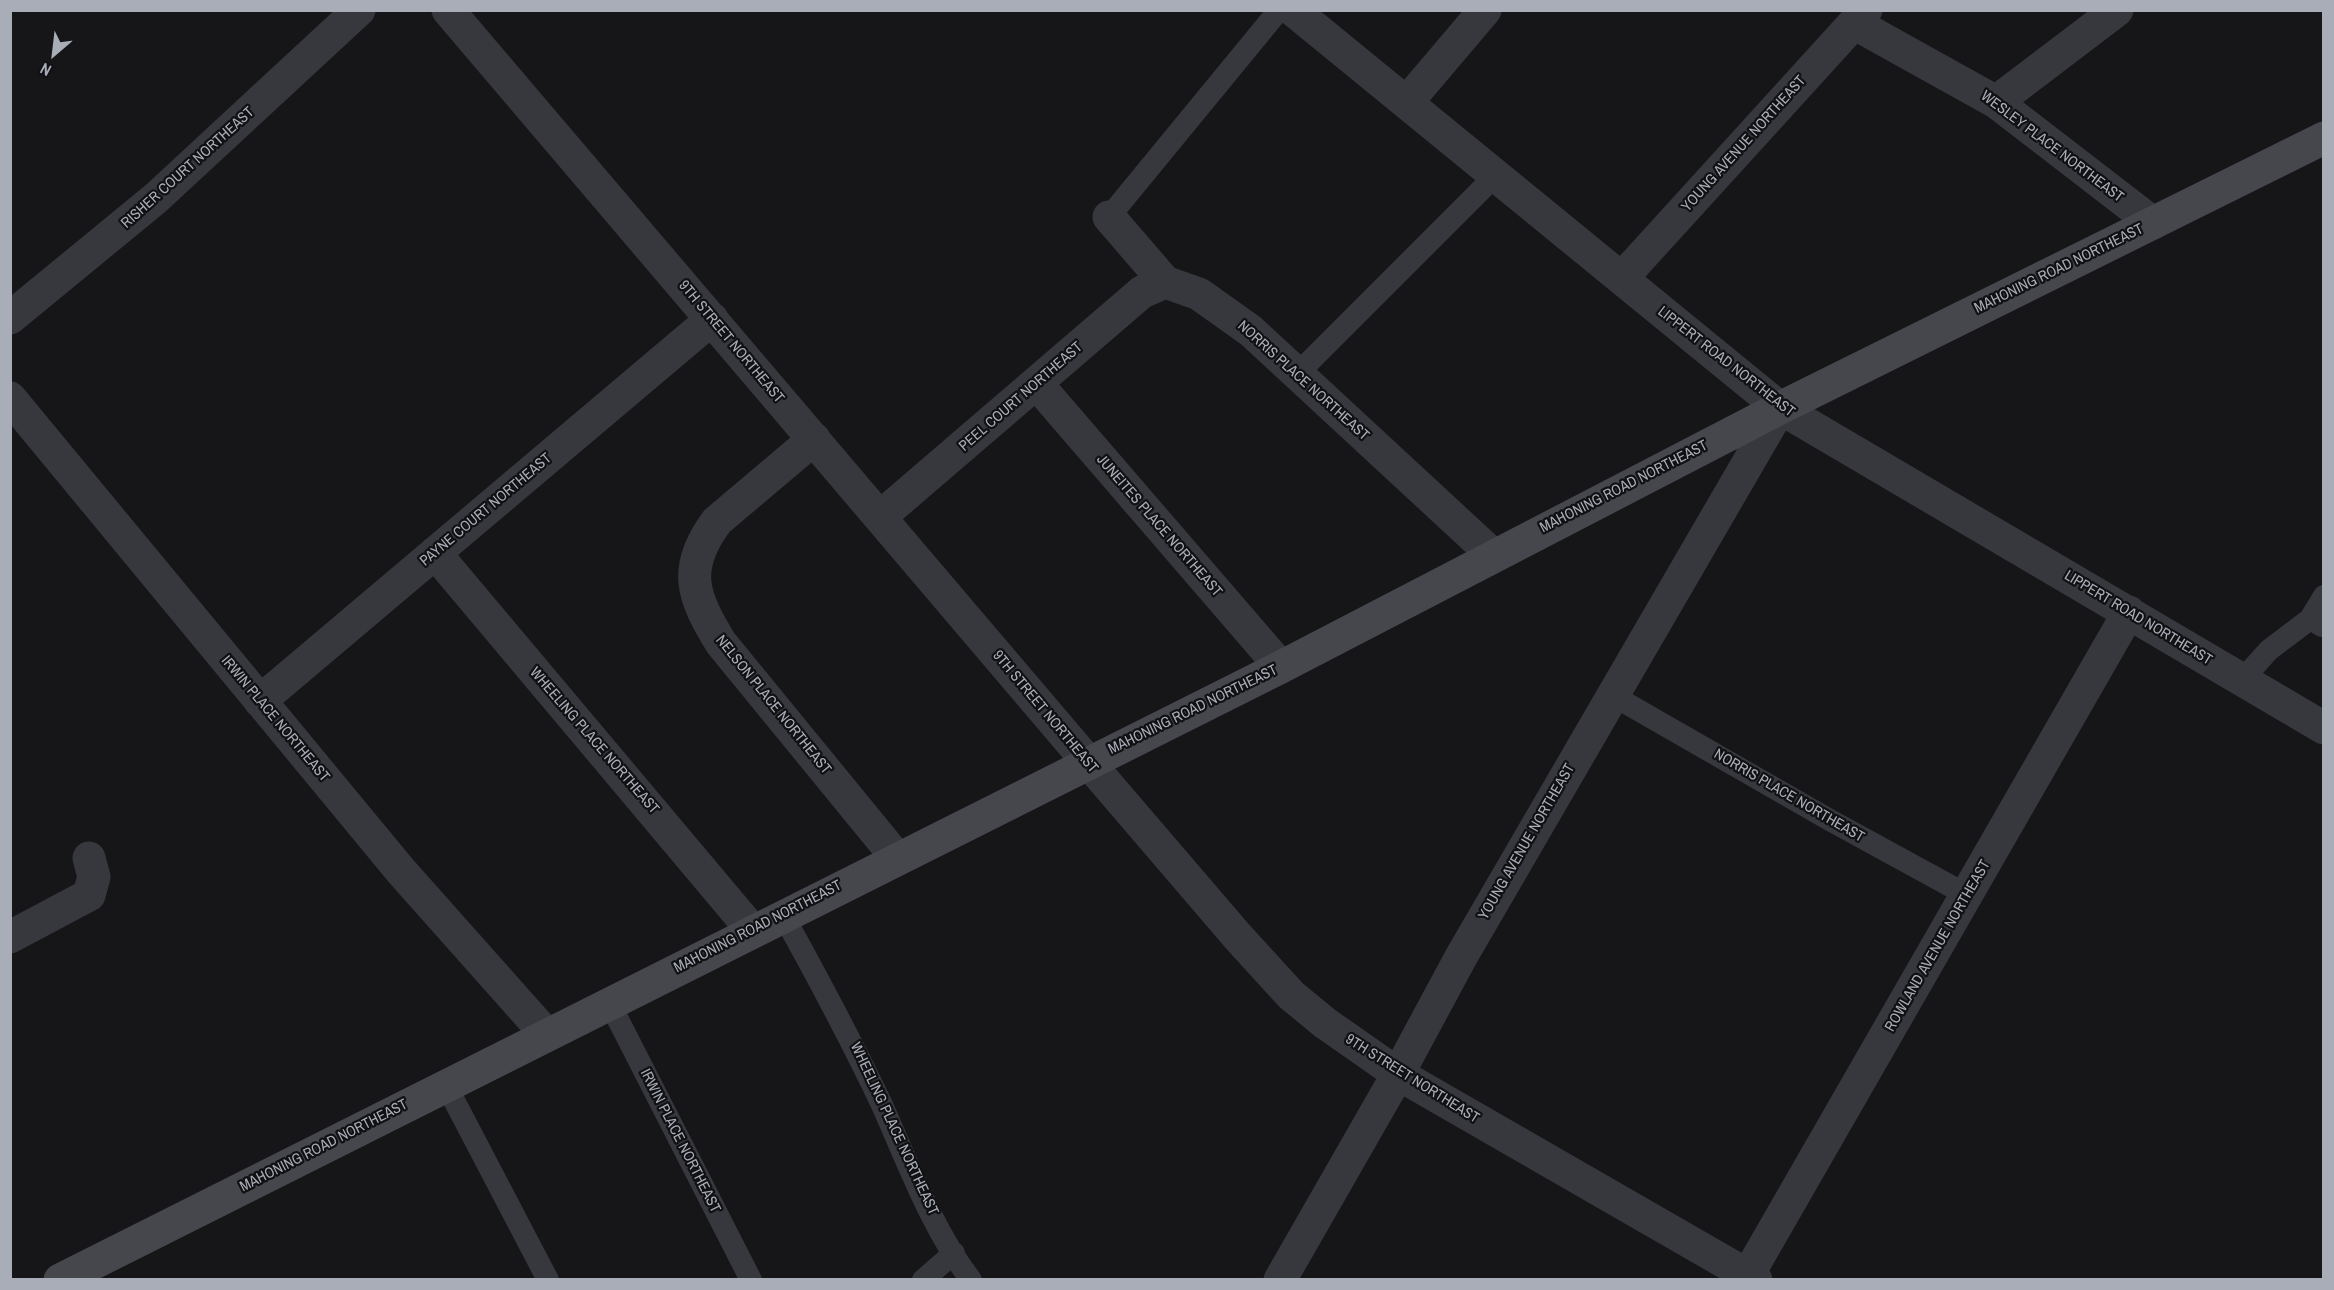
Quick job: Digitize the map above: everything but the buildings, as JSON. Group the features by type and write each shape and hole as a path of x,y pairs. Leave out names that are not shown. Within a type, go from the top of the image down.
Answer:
{"main road":[{"name":"MAHONING ROAD NORTHEAST","path":"76,1276 609,1002 1281,667 1779,408 2324,138"}],"street":[{"name":"RISHER COURT NORTHEAST","path":"10,318 156,198 360,10"},
{"name":"9TH STREET NORTHEAST","path":"448,10 1088,762 1238,937 1291,994 1325,1023 1398,1074 1750,1278"},
{"name":"LIPPERT ROAD NORTHEAST","path":"1293,10 1779,408 2324,728"},
{"path":"1407,102 1485,10"},
{"path":"1996,102 2117,10"},
{"name":"WESLEY PLACE NORTHEAST","path":"1860,17 1996,102 2153,223"},
{"name":"YOUNG AVENUE NORTHEAST","path":"1622,278 1860,17"},
{"path":"1109,217 1165,282"},
{"name":"NORRIS PLACE NORTHEAST","path":"1165,282 1188,289 1221,307 1493,555"},
{"name":"PEEL COURT NORTHEAST","path":"880,517 1142,292 1165,282"},
{"name":"PAYNE COURT NORTHEAST","path":"260,701 712,319"},
{"name":"JUNEITES PLACE NORTHEAST","path":"1037,384 1281,667"},
{"name":"IRWIN PLACE NORTHEAST","path":"10,398 401,871 546,1034"},
{"name":"YOUNG AVENUE NORTHEAST","path":"1280,1280 1398,1074 1461,957 1779,408"},
{"name":"NELSON PLACE NORTHEAST","path":"814,439 717,521 705,538 695,566 694,582 700,609 721,644 897,858"},
{"name":"WHEELING PLACE NORTHEAST","path":"435,553 752,930"},
{"name":"ROWLAND AVENUE NORTHEAST","path":"1750,1278 2129,612"},
{"path":"10,937 89,895 94,877 89,858"}],"lane":[{"path":"1109,217 1279,10"},
{"path":"1297,374 1496,175"},
{"path":"2242,680 2269,650 2317,623 2324,597"},
{"name":"NORRIS PLACE NORTHEAST","path":"1612,695 1828,819 1967,895"},
{"name":"WHEELING PLACE NORTHEAST","path":"783,915 844,1025 927,1203 954,1254 971,1280"},
{"name":"IRWIN PLACE NORTHEAST","path":"609,1002 751,1280"},
{"path":"446,1085 548,1280"},
{"path":"923,1280 954,1254"}]}
